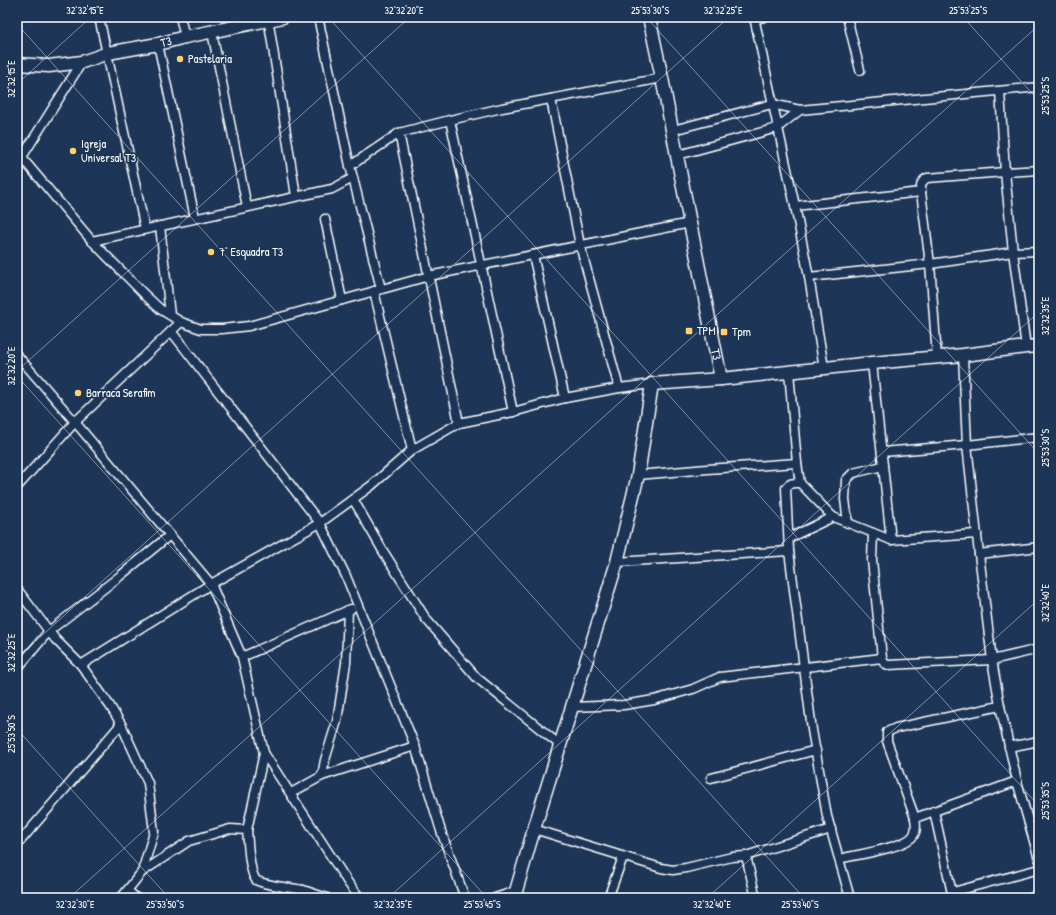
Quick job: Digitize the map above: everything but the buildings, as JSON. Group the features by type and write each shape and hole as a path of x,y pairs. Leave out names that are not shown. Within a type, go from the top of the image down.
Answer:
{"street":[{"path":"99,17 145,229"},
{"path":"180,17 185,37"},
{"name":"T3","path":"17,64 49,66 82,62 108,53 158,44 268,18 283,17"},
{"path":"318,17 412,450"},
{"name":"T3","path":"649,17 722,379"},
{"path":"764,17 754,18 795,206 809,277 824,368"},
{"path":"847,17 860,70"},
{"path":"268,18 296,196"},
{"path":"212,32 247,207"},
{"path":"158,44 195,218"},
{"path":"82,62 19,157 92,241 145,295 160,309 181,322 201,329 222,329 249,326 429,276 690,223"},
{"path":"350,166 399,133 502,108 662,78"},
{"path":"672,130 772,104 800,110 1039,87"},
{"path":"1000,91 1005,172 1013,252 1026,347"},
{"path":"551,99 580,245 619,388"},
{"path":"678,155 777,128 800,110"},
{"path":"450,120 513,412"},
{"path":"399,133 459,423"},
{"path":"937,357 930,264 921,192 921,184 923,180 926,178 1039,170"},
{"path":"92,241 332,189 353,178"},
{"path":"795,206 921,192"},
{"path":"325,219 342,300"},
{"path":"160,226 170,315"},
{"path":"809,277 930,264 1013,252 1039,251"},
{"path":"533,255 565,398"},
{"path":"17,486 75,422 181,322"},
{"path":"171,331 320,523 346,576 415,746 441,831 465,898"},
{"path":"81,665 211,584 320,523 371,486 412,450 459,423 513,412 565,398 619,388 963,355 1039,346"},
{"path":"17,355 211,584 242,657 264,753 349,884 360,898"},
{"path":"963,355 967,445 992,660 1009,747 1017,780 1038,847 1039,859"},
{"path":"872,363 891,540"},
{"path":"789,372 800,483 834,517 891,540 977,534"},
{"path":"495,898 515,894 617,562 638,475 652,384"},
{"path":"882,452 1039,437"},
{"path":"638,475 797,462"},
{"path":"848,523 845,499 846,480 853,473 883,466"},
{"path":"800,483 788,484 786,488 790,551 803,667 827,816 850,898"},
{"path":"353,499 383,551 426,619 477,678 560,745"},
{"path":"789,538 834,517"},
{"path":"873,533 872,560 882,658 884,663 888,666 992,660 1039,649"},
{"path":"17,669 49,631 170,535"},
{"path":"979,554 1039,547"},
{"path":"617,562 790,551"},
{"path":"17,589 49,631 81,665 110,706 121,724 148,783 154,832 142,872 121,898"},
{"path":"242,657 358,605"},
{"path":"322,776 325,760 337,721 345,670 348,610"},
{"path":"572,707 624,705 654,700 693,689 720,677 882,658"},
{"path":"839,859 903,843 913,836 917,828 915,818 887,741 887,732 896,728 1000,706"},
{"path":"17,846 121,724"},
{"path":"1009,747 1039,741"},
{"path":"290,793 322,776 415,746"},
{"path":"711,778 816,750"},
{"path":"264,753 247,830 251,868 256,879 264,883 302,894 327,898"},
{"path":"915,818 1017,780"},
{"path":"934,811 953,895 1039,869"},
{"path":"142,872 189,841 230,829 247,830"},
{"path":"534,829 661,868 673,870 732,857 746,856 831,829"},
{"path":"608,898 623,856"},
{"path":"746,856 756,898"},
{"path":"128,891 136,898"}],"place":[{"name":"Pastelaria","path":"180,59"},
{"name":"Igreja Universal T3","path":"73,151"},
{"name":"7° Esquadra T3","path":"211,252"},
{"name":"TPM","path":"689,331"},
{"name":"Tpm","path":"724,332"},
{"name":"Barraca Serafim","path":"78,393"}]}
